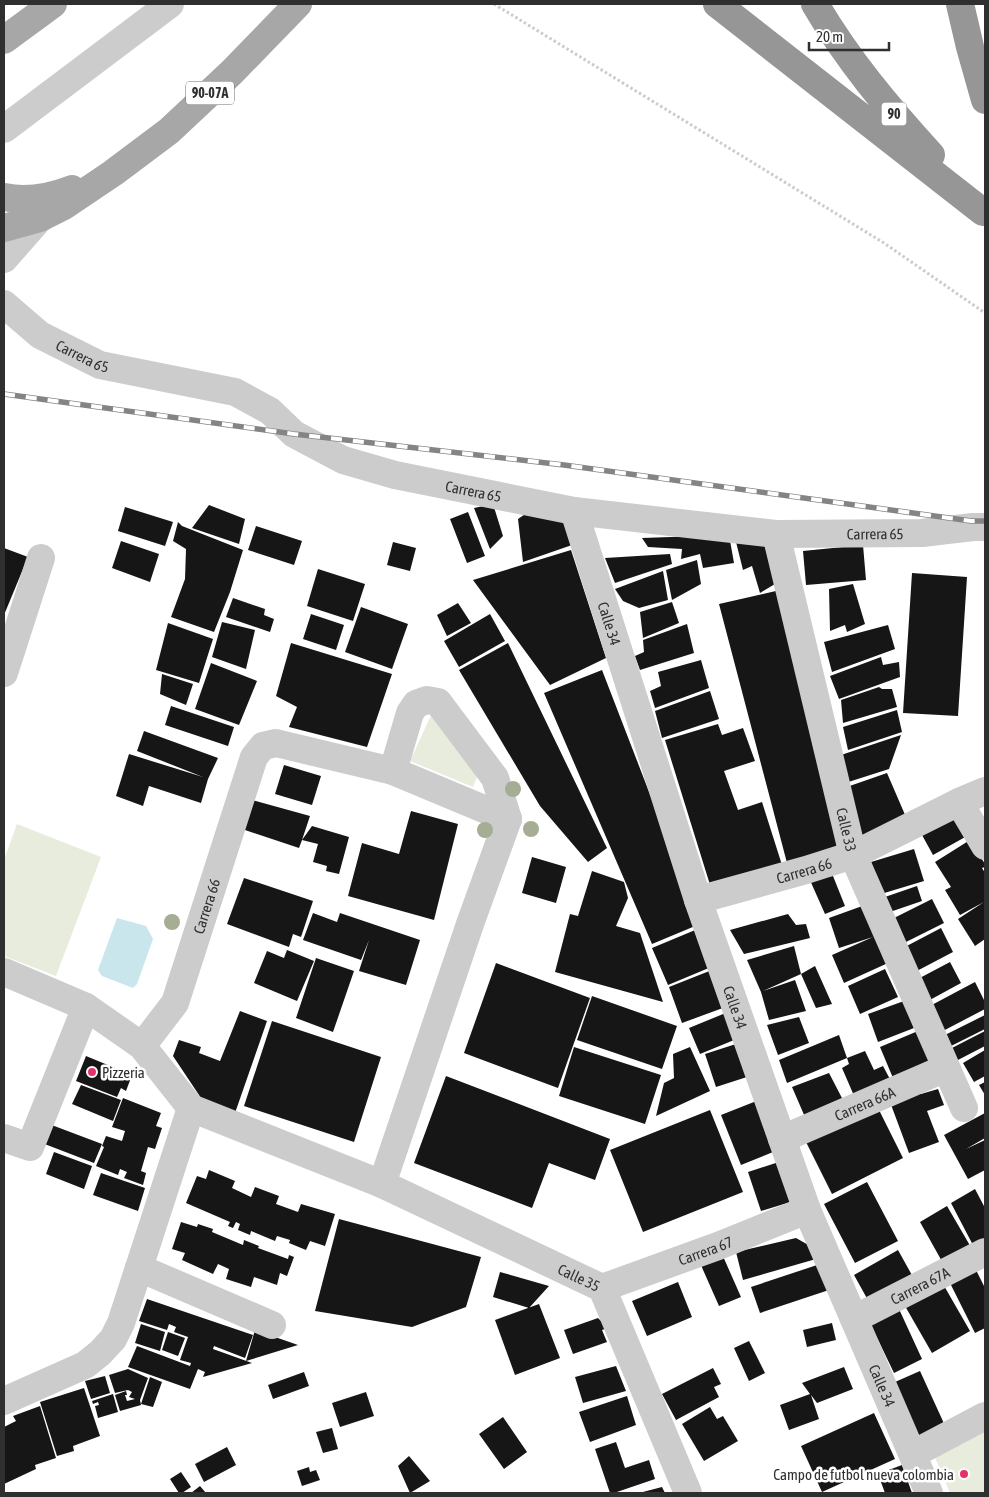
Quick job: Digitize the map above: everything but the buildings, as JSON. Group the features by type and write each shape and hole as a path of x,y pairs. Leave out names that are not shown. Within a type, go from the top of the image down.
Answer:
{"highway":[{"path":"717,4 984,213"},
{"name":"90","path":"814,4 830,30 891,111 984,213"},
{"path":"960,4 985,100"}],"main road":[{"path":"4,40 53,4"},
{"name":"90-07A","path":"4,228 40,218 64,206 113,173 169,131 232,72 298,4"},
{"path":"4,197 14,199 38,198 67,191 113,173"}],"street":[{"path":"4,129 170,4"},
{"path":"4,259 40,218"},
{"name":"Carrera 65","path":"4,304 40,335 100,365 235,392 270,411 294,434 343,460 395,475 574,511 776,534 922,534 985,527"},
{"name":"Calle 34","path":"574,511 698,900 807,1210 929,1493"},
{"name":"Calle 33","path":"776,534 853,854 964,1108"},
{"path":"4,673 41,558"},
{"path":"4,972 86,1007 142,1046 191,1108 382,1184 470,924 508,819 495,778 438,702 427,700 416,704 410,713 393,771 508,819"},
{"name":"Carrera 66","path":"142,1046 175,1003 254,757 263,746 276,742 393,771"},
{"name":"Carrera 66","path":"698,900 806,870 853,854 985,791"},
{"path":"959,802 985,846"},
{"path":"4,1138 30,1147 86,1007"},
{"name":"Carrera 66A","path":"782,1139 946,1068"},
{"path":"4,1401 85,1365 100,1353 112,1339 121,1323 191,1108"},
{"name":"Calle 35","path":"382,1184 602,1288 688,1493"},
{"name":"Carrera 67","path":"602,1288 718,1246 807,1210"},
{"name":"Carrera 67A","path":"854,1319 985,1252"},
{"path":"139,1268 272,1325"},
{"path":"913,1454 985,1416"}],"path":[{"path":"494,4 884,243 985,313"}],"shaded area":[{"path":"433,711 479,772 473,787 410,761"},
{"path":"17,824 101,857 56,976 4,956 4,860"},
{"name":"Campo de futbol nueva colombia","path":"985,1428 985,1493 950,1493 934,1455"}],"water":[{"path":"117,918 146,926 153,939 137,984 133,988 102,976 98,970"}],"railway":[{"path":"4,394 294,434 564,465 971,521 985,521"}],"place":[{"name":"Pizzeria","path":"92,1072"},
{"name":"Campo de futbol nueva colombia","path":"964,1474"}]}
